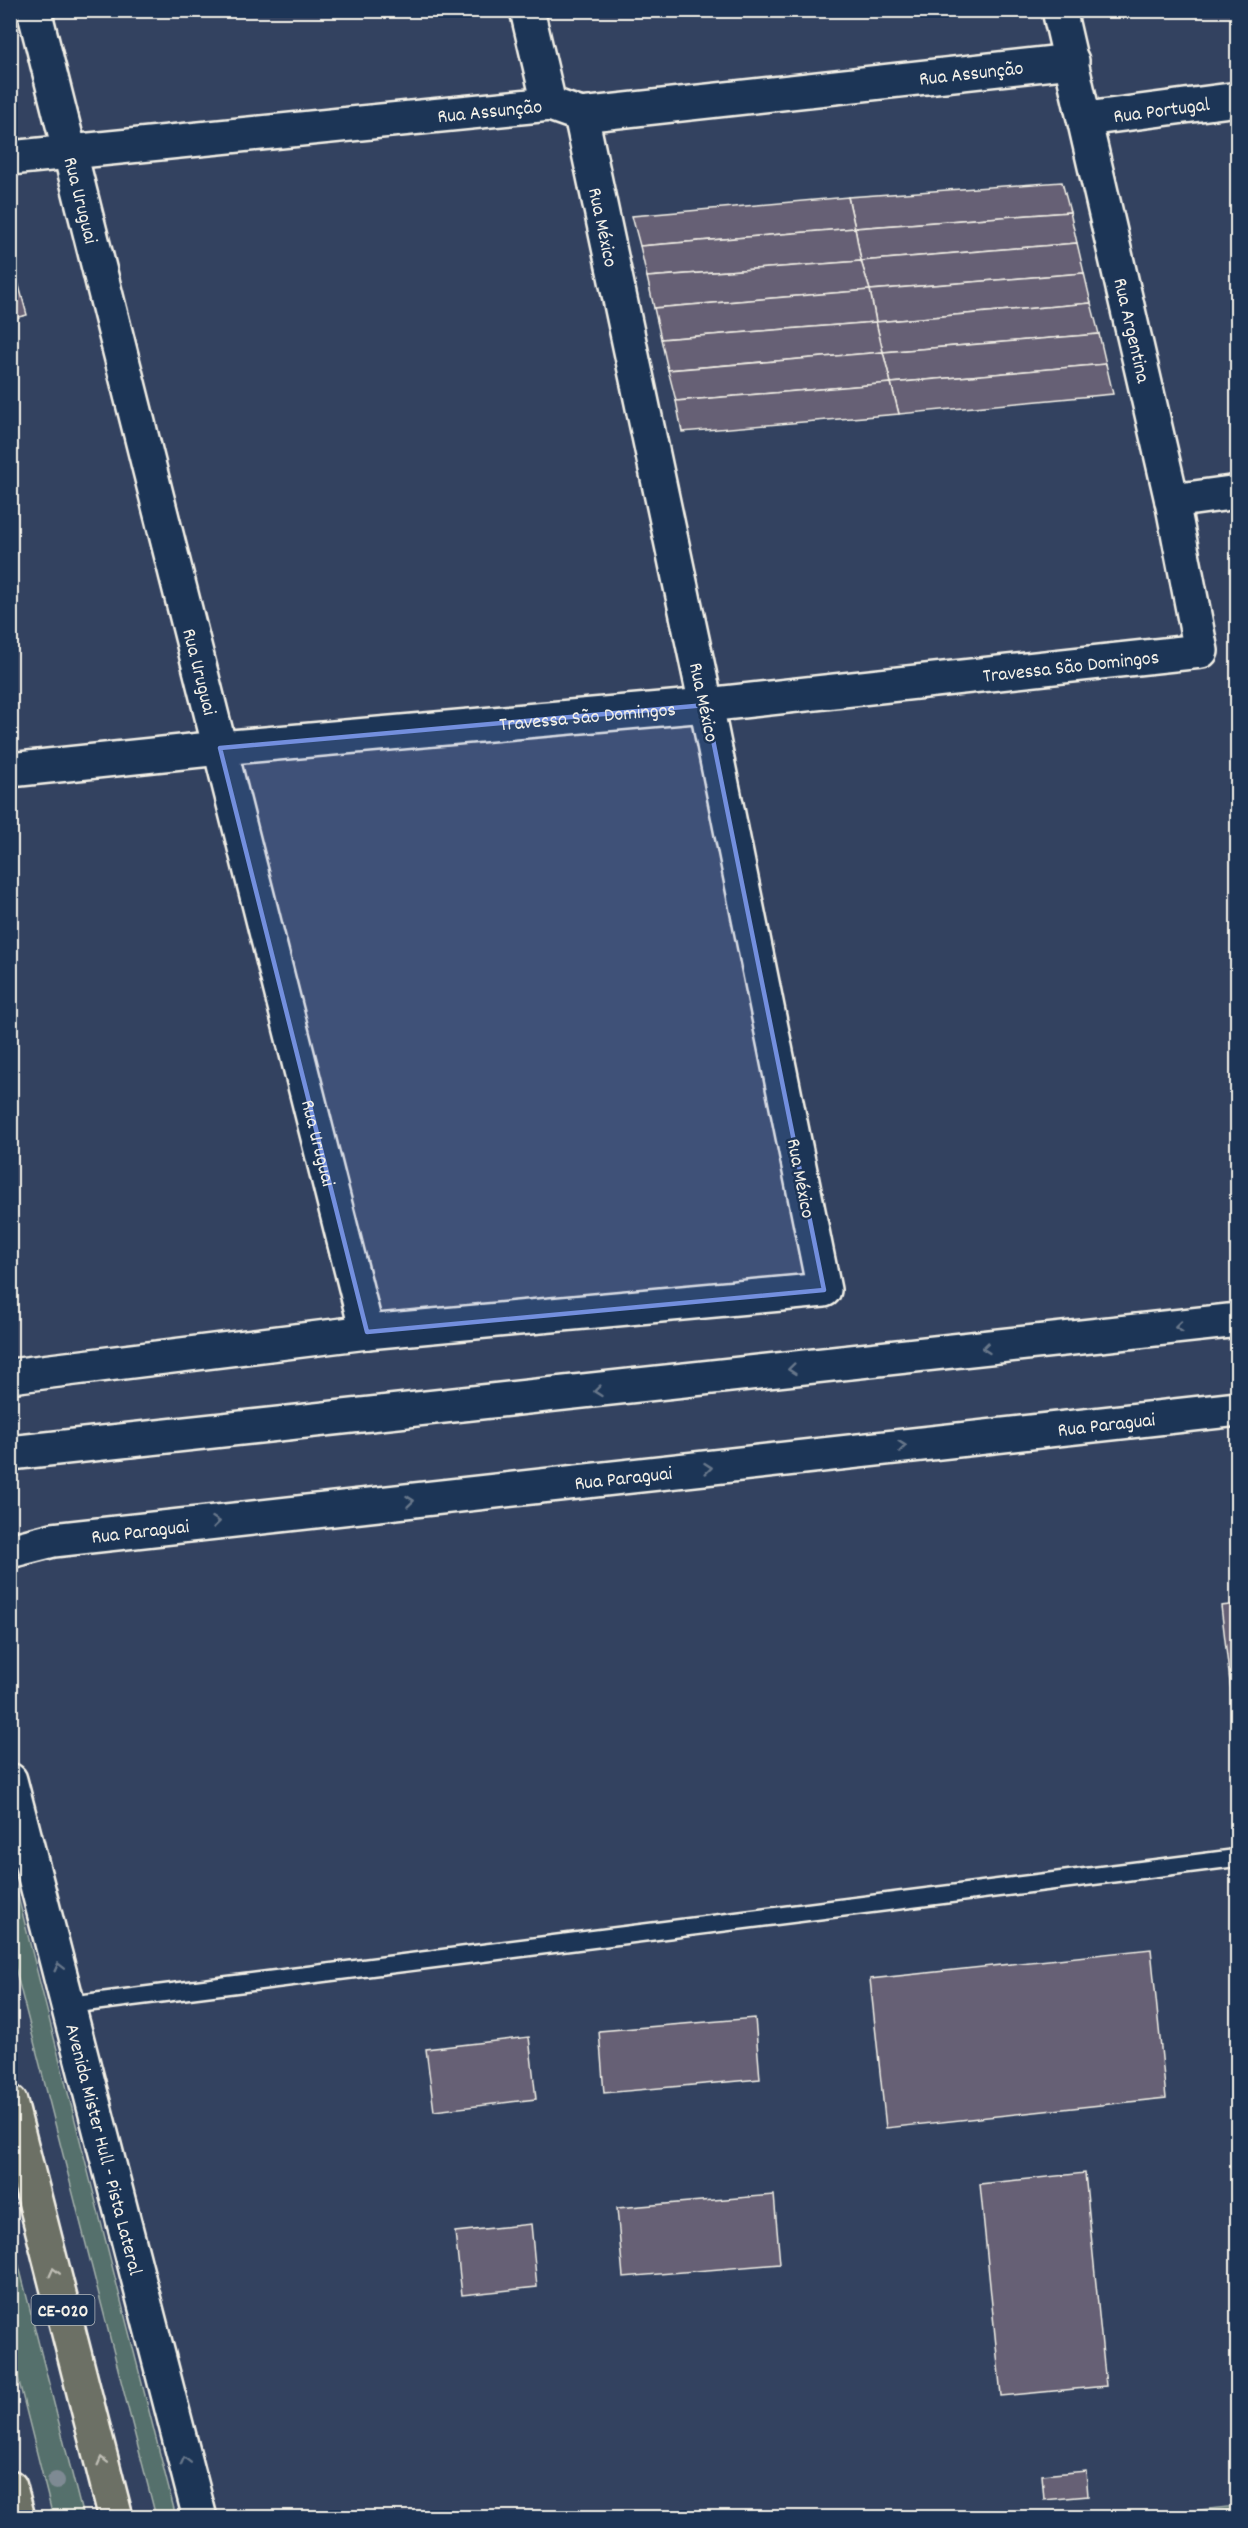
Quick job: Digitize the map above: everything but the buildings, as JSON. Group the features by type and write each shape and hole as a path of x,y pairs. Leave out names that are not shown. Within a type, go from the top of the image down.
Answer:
{"highway":[{"name":"CE-020","path":"10,2102 116,2517"},
{"path":"10,2487 18,2517"}],"street":[{"name":"Rua Uruguai","path":"34,10 367,1332"},
{"path":"527,10 549,104"},
{"name":"Rua Argentina","path":"1059,10 1086,119 1172,501 1201,651"},
{"name":"Rua Assunção","path":"10,158 549,104 580,115 1072,61"},
{"name":"Rua Portugal","path":"1086,119 1238,99"},
{"name":"Rua México","path":"367,1332 824,1290 706,705 580,115"},
{"path":"1172,501 1238,492"},
{"name":"Travessa São Domingos","path":"10,770 220,748 706,705 1201,651"},
{"path":"10,1453 57,1450 1238,1320"},
{"path":"10,1376 367,1332"},
{"name":"Rua Paraguai","path":"10,1551 65,1539 1238,1409"},
{"name":"Avenida Mister Hull - Pista Lateral","path":"10,1780 200,2517"}],"lane":[{"path":"69,2005 1236,1858"}],"highlighted area":[{"path":"706,705 824,1290 367,1332 220,748"}],"green space":[{"path":"11,1869 176,2517 156,2517 11,1952"},
{"path":"10,2231 83,2517 53,2517 11,2350"},
{"path":"1237,2506 1237,2517 1132,2517"}]}
